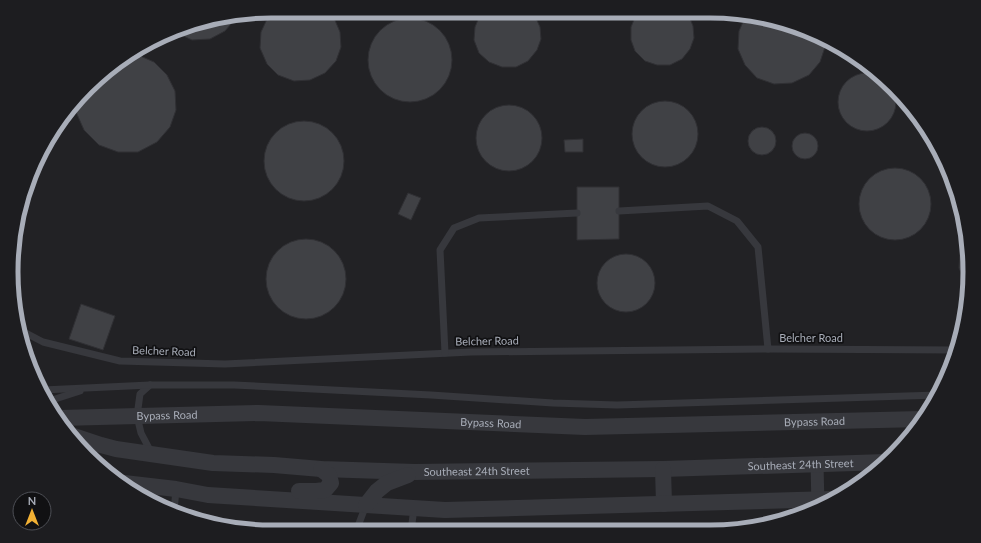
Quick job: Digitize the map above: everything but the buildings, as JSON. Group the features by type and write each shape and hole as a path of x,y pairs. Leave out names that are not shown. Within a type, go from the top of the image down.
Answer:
{"street":[{"name":"Bypass Road","path":"65,418 260,413 585,427 915,420"},
{"name":"Southeast 24th Street","path":"80,438 116,449 213,463 415,472 663,469 877,462"},
{"path":"817,464 822,499"},
{"path":"277,499 294,491 316,492 325,490 331,483 329,475 321,469"},
{"path":"663,469 664,504"},
{"path":"366,505 377,491 387,483 415,472"},
{"path":"134,484 176,489 208,495 445,510 664,504 815,502"}],"lane":[{"path":"619,211 708,206 737,221 758,247 768,349"},
{"path":"445,353 440,250 454,228 479,218 577,213"},
{"name":"Belcher Road","path":"26,333 43,342 120,361 225,364 487,352 768,349 951,350"},
{"path":"150,385 140,394 137,416 141,433 152,454"},
{"path":"47,390 150,385 242,386 431,395 552,403 616,405 931,395"},
{"path":"53,400 90,388"},
{"path":"175,506 176,489"},
{"path":"358,525 366,505"},
{"path":"413,525 414,508"}],"shaded area":[{"path":"710,18 743,20 759,23 791,31 822,44 864,70 900,104 911,117 929,145 944,174 950,190 961,238 963,272 961,305 950,353 937,384 911,426 889,451 864,473 836,491 807,506 791,512 743,523 710,525 272,525 238,523 222,520 190,512 159,499 117,473 92,451 70,426 44,384 31,353 20,305 18,272 20,238 23,222 31,190 37,174 52,145 70,117 104,81 117,70 145,52 174,37 190,31 222,23 255,19"}]}
